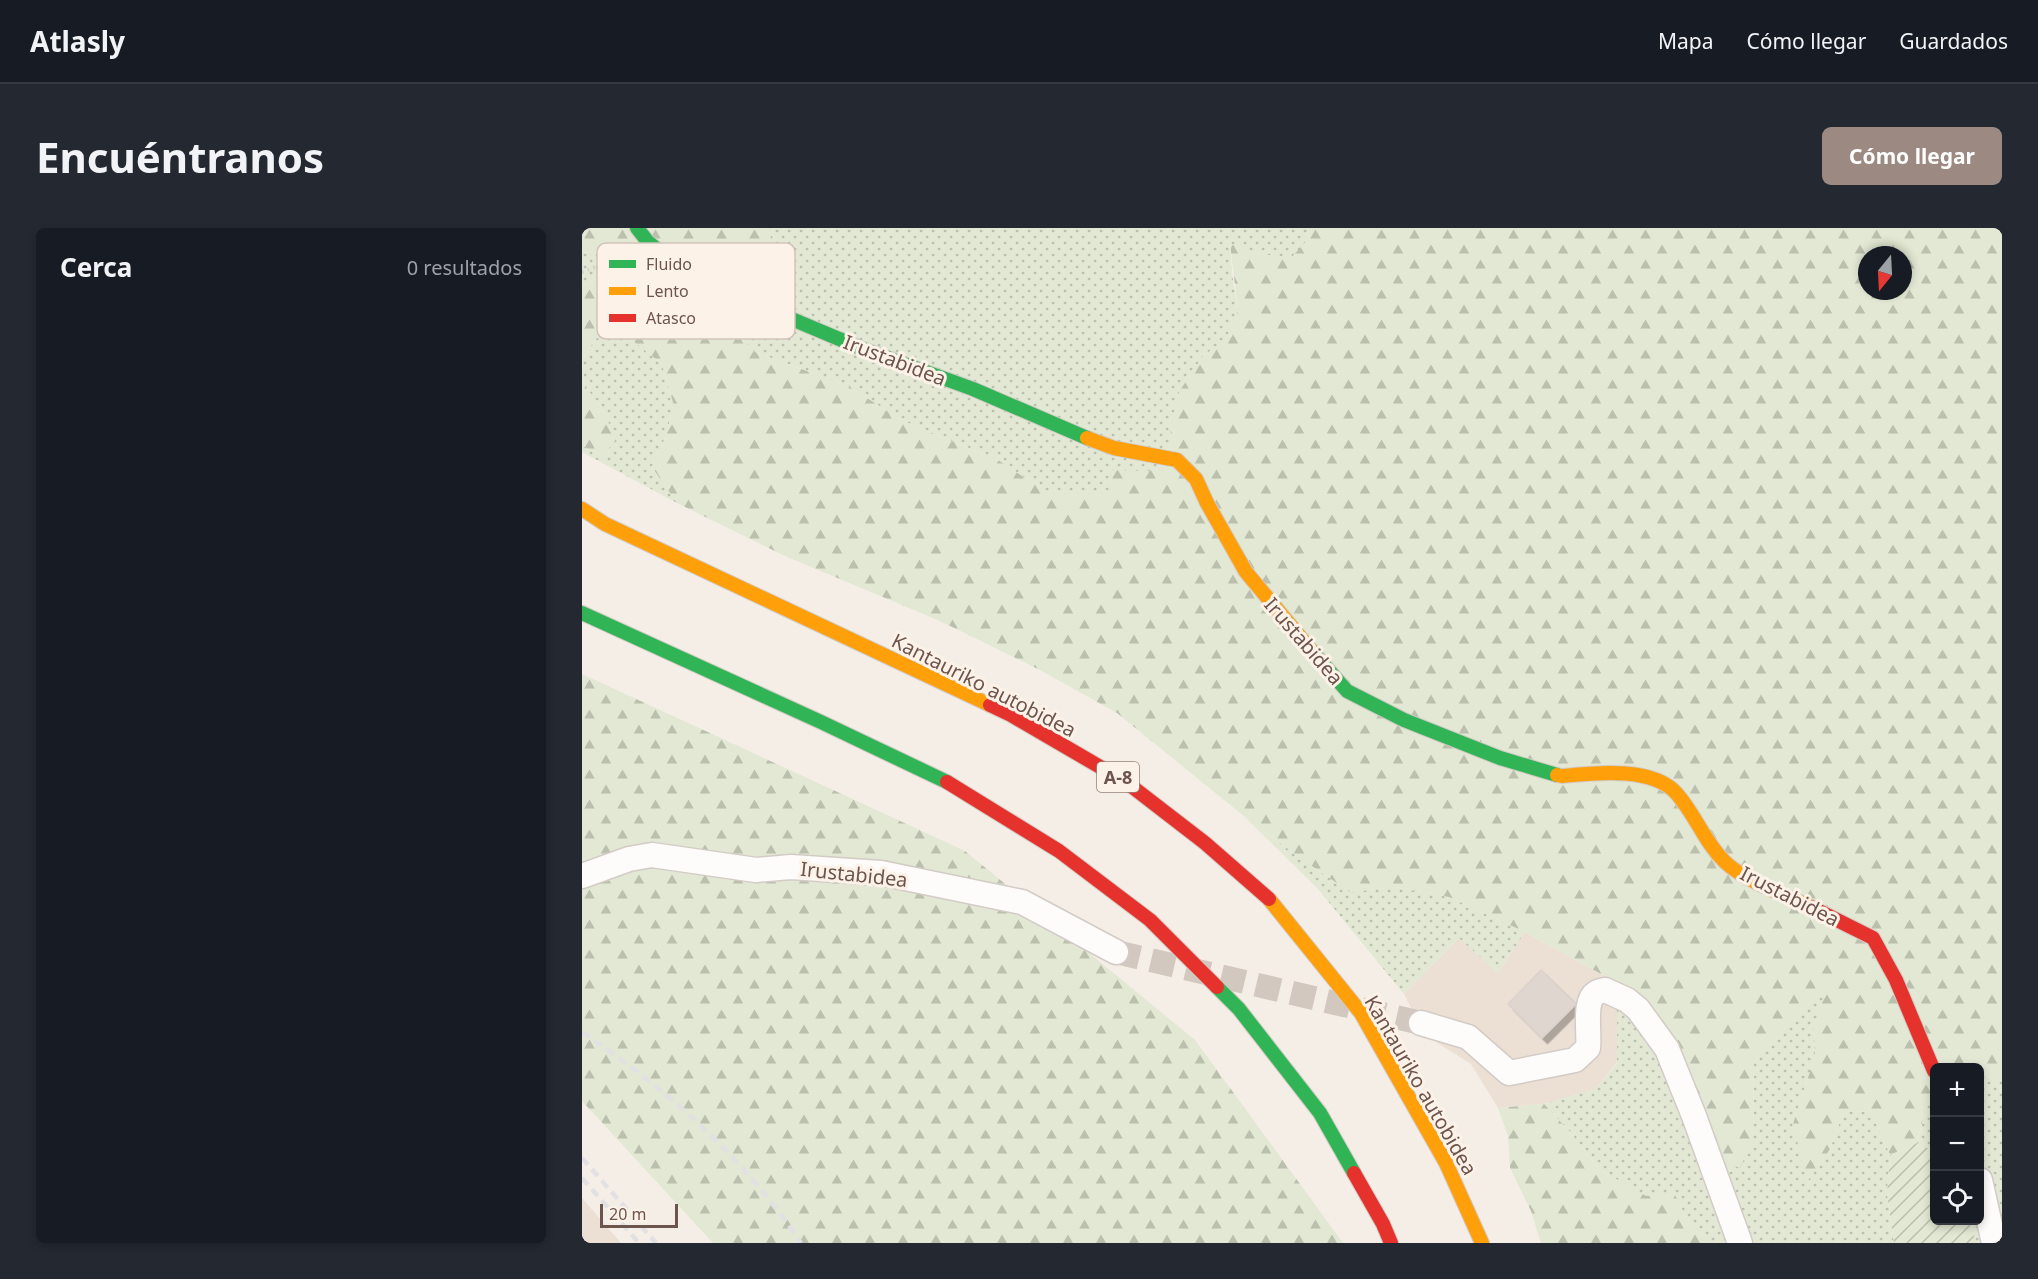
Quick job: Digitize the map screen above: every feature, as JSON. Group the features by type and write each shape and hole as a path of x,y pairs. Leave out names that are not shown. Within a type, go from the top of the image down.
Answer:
{"main road":[{"name":"Irustabidea","path":"637,228 649,243"},
{"name":"Irustabidea","path":"795,320 863,349 973,389 1114,448 1177,460 1196,479 1246,572 1347,691 1404,720 1500,758 1562,776 1606,772 1653,778 1676,792 1725,862 1756,882 1873,939 1896,980 1932,1063"},
{"name":"Kantauriko autobidea","path":"582,509 605,524 1011,715 1126,782 1205,843 1269,899 1361,1013 1446,1163 1482,1243"},
{"path":"582,613 872,745 946,782 1059,851 1150,920 1239,1009 1320,1113 1383,1224 1391,1243"}],"street":[{"name":"Irustabidea","path":"582,876 629,859 652,855 756,870 791,867 881,873 1022,902 1116,952"},
{"path":"1421,1023 1468,1037 1509,1073 1575,1060 1588,1048 1590,1036 1588,1004 1595,993 1605,990 1627,1000 1638,1009 1667,1049 1740,1243"},
{"path":"1984,1198 1994,1243"}],"shaded area":[{"path":"1525,932 1617,983 1617,1062 1596,1089 1544,1104 1498,1108 1471,1064 1425,1035 1404,994 1459,938 1498,973"},
{"path":"582,1198 621,1243 582,1243"}],"green space":[{"path":"582,228 775,228 768,243 597,243 597,254 582,252"},
{"path":"775,228 1308,228 1310,238 1291,258 1254,253 1230,244 1238,311 1226,340 1203,356 1170,429 1173,442 1155,472 1110,494 1049,494 998,460 901,420 850,387 755,352 742,339 795,339 795,243 768,243"},
{"path":"1308,228 2002,228 2002,1081 1984,1075 1984,1063 1930,1063 1930,1101 1926,1107 1917,1143 1890,1155 1872,1112 1844,1111 1830,1149 1807,1182 1793,1124 1815,1056 1814,1025 1826,991 1807,1006 1754,1062 1753,1140 1740,1168 1718,1159 1696,1091 1670,1032 1648,1000 1525,932 1449,897 1395,887 1350,892 1245,817 1117,713 1038,669 940,621 785,556 677,503 652,467 665,438 674,406 662,364 633,341 622,339 742,339 755,352 850,387 901,420 998,460 1049,494 1110,494 1110,470 1156,471 1173,442 1170,429 1179,392 1203,356 1226,339 1238,311 1230,243 1254,253 1291,258 1309,238"},
{"path":"582,252 597,254 597,278 582,287"},
{"path":"597,278 597,338 582,358 582,287"},
{"path":"597,338 622,339 633,341 662,364 674,406 665,438 652,467 677,503 582,452 582,446 603,455 606,415 584,384 582,358"},
{"path":"582,361 584,384 606,415 615,441 603,455 582,446"},
{"path":"582,674 965,851 1195,1040 1343,1243 713,1243 582,1101"},
{"path":"1245,817 1350,892 1395,887 1449,897 1525,932 1498,973 1459,938 1404,994 1318,889"},
{"path":"1617,983 1648,1000 1670,1032 1696,1091 1753,1140 1754,1062 1807,1006 1827,990 1814,1025 1815,1056 1793,1124 1830,1149 1844,1111 1872,1112 1890,1155 1887,1193 1894,1243 1716,1243 1692,1229 1675,1195 1646,1197 1599,1169 1572,1134 1544,1104 1596,1089 1617,1063"},
{"path":"1984,1075 2002,1081 2002,1243 1976,1243 1972,1225 1984,1225"},
{"path":"1930,1101 1930,1149 1917,1143 1926,1107"},
{"path":"1544,1104 1572,1134 1599,1169 1646,1196 1675,1195 1692,1229 1716,1243 1541,1243 1531,1211 1510,1168 1508,1136 1498,1108"},
{"path":"1917,1143 1930,1149 1930,1225 1972,1225 1976,1243 1894,1243 1887,1193 1890,1155"}],"building":[{"path":"1541,970 1576,1004 1542,1038 1508,1004"}],"tunnel":[{"path":"1116,952 1421,1023"}],"railway":[{"path":"582,1032 644,1077 702,1127 755,1182 801,1243"},
{"path":"582,1158 656,1243"},
{"path":"582,1178 639,1243"}],"traffic: fast":[{"path":"637,228 649,243"},
{"path":"795,320 863,349 973,389 1087,438"},
{"path":"582,613 947,782"},
{"path":"1311,650 1347,691 1404,720 1500,758 1557,775"},
{"path":"1217,987 1239,1009 1320,1113 1354,1173"}],"traffic: slow":[{"path":"1087,438 1114,448 1177,460 1196,479 1246,572 1311,650"},
{"path":"582,509 605,524 990,705"},
{"path":"1557,775 1622,773 1639,775 1666,785 1677,794 1712,846 1733,869 1811,907"},
{"path":"1269,899 1361,1013 1446,1163 1482,1243"}],"traffic: jam":[{"path":"990,705 1126,782 1205,843 1269,899"},
{"path":"947,782 1059,851 1150,920 1217,987"},
{"path":"1811,907 1873,938 1896,980 1931,1063"},
{"path":"1354,1173 1383,1224 1391,1243"}]}
